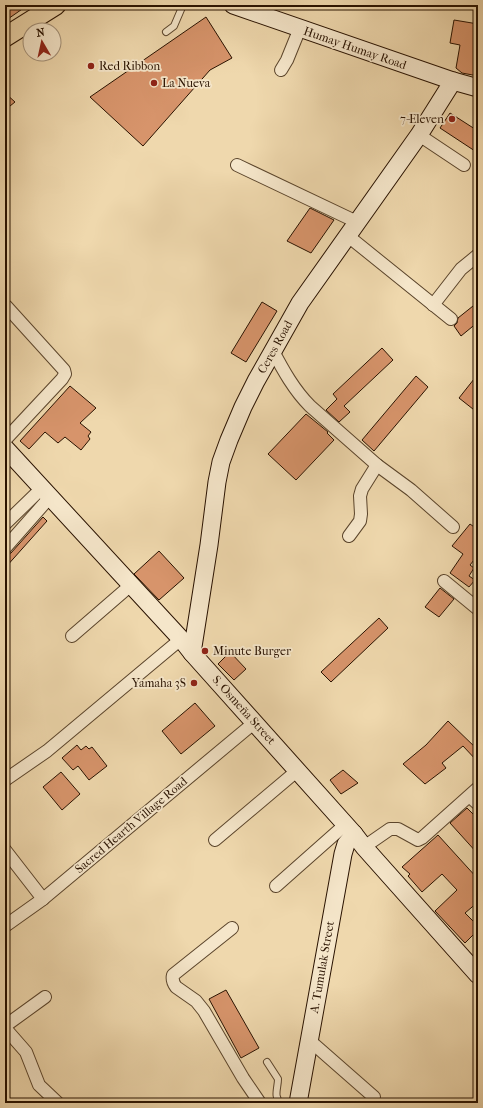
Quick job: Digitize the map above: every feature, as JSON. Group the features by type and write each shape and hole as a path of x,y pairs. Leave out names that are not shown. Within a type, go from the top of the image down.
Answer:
{"main road":[{"path":"5,37 56,5"}],"street":[{"name":"Humay Humay Road","path":"233,5 452,82 478,88"},
{"path":"281,70 287,60 300,28"},
{"name":"Ceres Road","path":"192,652 221,462 244,407 300,303 419,135 452,82"},
{"path":"419,135 464,165"},
{"path":"237,165 352,229 433,305 451,319"},
{"path":"433,305 461,269 478,256"},
{"path":"5,440 65,374 64,370 6,306"},
{"path":"273,351 285,373 302,398 377,465 411,490 453,527"},
{"name":"S. Osmeña Street","path":"5,448 181,639 478,975"},
{"path":"349,536 360,521 360,496 362,489 377,465"},
{"path":"5,524 46,492"},
{"path":"5,548 46,492"},
{"path":"444,580 478,609"},
{"path":"72,636 131,585"},
{"path":"5,780 47,751 181,639"},
{"name":"Sacred Hearth Village Road","path":"5,926 43,899 255,722"},
{"path":"215,840 298,770"},
{"path":"364,847 390,829 398,829 418,840 422,838 478,788"},
{"path":"276,886 350,829"},
{"name":"A. Tumulak Street","path":"298,1103 343,854 350,829"},
{"path":"5,850 43,899"},
{"path":"232,928 173,974 172,979 176,987 196,1000 243,1078 260,1103"},
{"path":"45,997 5,1027 26,1052 39,1085 58,1103"},
{"path":"309,1040 374,1097"}],"lane":[{"path":"166,32 174,26 183,5"},
{"path":"467,798 478,808"},
{"path":"267,1062 278,1080 276,1092 278,1100 281,1103"}],"building":[{"path":"5,5 28,5 5,21"},
{"name":"La Nueva","path":"206,17 232,58 210,70 143,146 90,97"},
{"path":"454,20 478,24 478,76 462,73 456,68 460,45 450,43"},
{"path":"5,93 15,102 5,110"},
{"path":"450,113 478,131 478,153 440,128"},
{"path":"310,208 334,220 311,253 287,241"},
{"path":"262,302 277,311 246,362 231,353"},
{"path":"478,302 478,322 461,336 454,326 457,323 458,318"},
{"path":"382,348 393,360 344,406 350,412 339,422 326,410 337,399 333,394"},
{"path":"478,374 478,413 459,398"},
{"path":"416,376 428,387 374,451 362,440"},
{"path":"70,386 96,408 80,423 91,432 88,436 90,439 81,450 65,437 58,443 45,432 29,449 20,441"},
{"path":"306,414 328,432 327,433 334,440 296,480 268,454"},
{"path":"43,517 47,521 5,568 5,555 11,553"},
{"path":"470,524 477,529 474,533 478,536 478,555 470,565 474,568 469,576 475,580 469,587 450,573 463,554 452,546"},
{"path":"159,551 184,578 159,600 134,574"},
{"path":"440,588 454,599 439,617 425,607"},
{"path":"379,618 388,628 331,682 321,672"},
{"path":"230,652 246,669 234,680 218,664"},
{"path":"195,703 215,726 181,754 162,731"},
{"path":"448,721 478,750 478,762 463,746 442,763 446,768 425,784 403,764 426,745"},
{"path":"77,745 81,750 86,746 89,749 92,747 107,766 89,780 78,766 73,770 62,758"},
{"path":"343,770 358,783 341,794 330,780"},
{"path":"61,772 80,794 62,810 43,787"},
{"path":"467,808 478,819 478,854 450,823"},
{"path":"438,835 478,879 478,902 465,913 478,926 478,930 465,943 435,911 457,890 442,874 422,892 408,876 410,874 402,867"},
{"path":"226,990 259,1048 241,1058 209,999"}],"place":[{"name":"Red Ribbon","path":"91,66"},
{"name":"La Nueva","path":"154,83"},
{"name":"7-Eleven","path":"452,119"},
{"name":"Minute Burger","path":"205,651"},
{"name":"Yamaha 3S","path":"194,683"}]}
